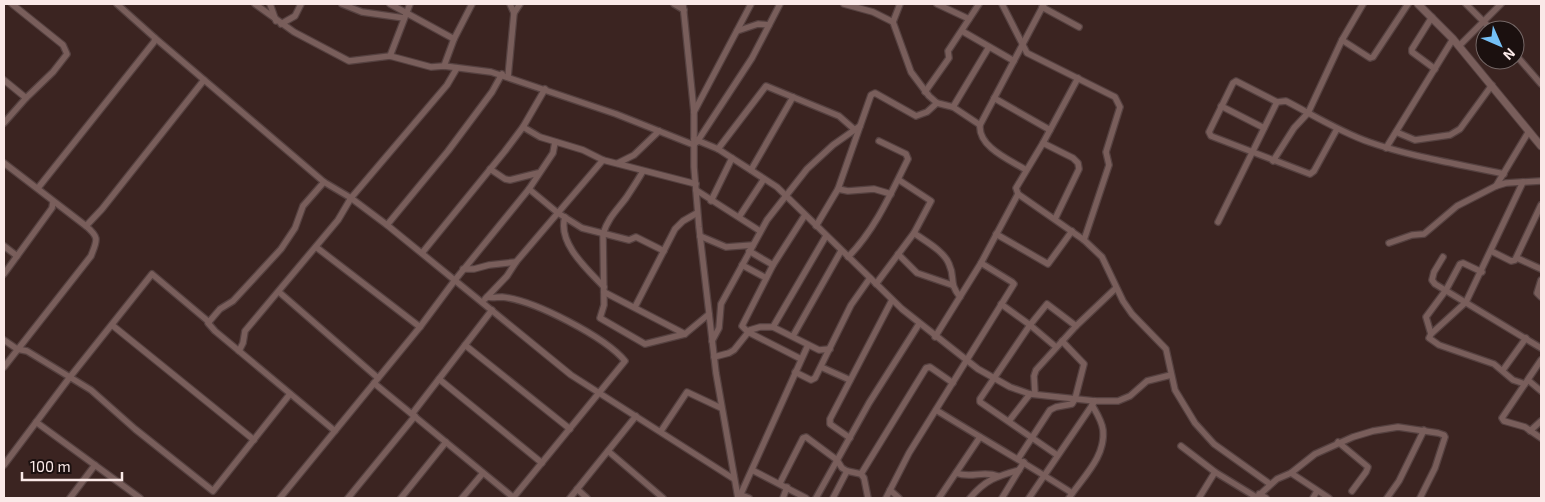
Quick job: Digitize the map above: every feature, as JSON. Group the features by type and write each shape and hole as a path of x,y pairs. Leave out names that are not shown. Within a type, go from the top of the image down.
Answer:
{"street":[{"path":"4,123 52,72 66,54 63,45 12,4"},
{"path":"117,4 324,182 351,198 455,280 484,300 492,310 571,375 734,479"},
{"path":"255,4 278,22 349,61 390,56 431,66 444,66 505,76 659,132 718,149 764,178 787,196 848,258 919,324 967,361 1010,387 1032,394 1094,403 1118,402 1124,400 1147,381 1172,375"},
{"path":"270,4 278,22"},
{"path":"278,22 295,16 301,4"},
{"path":"342,4 362,12 405,15"},
{"path":"390,4 405,15 454,38"},
{"path":"390,56 410,4"},
{"path":"444,66 454,38 472,4"},
{"path":"510,4 514,13"},
{"path":"387,225 448,151 505,76 514,13 520,4"},
{"path":"674,4 683,7 694,112 697,213 714,358 734,479 739,497"},
{"path":"694,112 751,5 743,4"},
{"path":"695,142 752,58 780,4"},
{"path":"844,4 873,12 893,22"},
{"path":"900,4 893,22 911,72 937,103 953,107 980,125"},
{"path":"937,4 969,19"},
{"path":"926,92 949,58 948,51 979,4"},
{"path":"1002,4 1022,44 1031,56 1115,97 1120,107 1106,152 1109,165 1084,240"},
{"path":"1273,161 1294,128 1308,113 1342,40 1363,4"},
{"path":"1342,40 1370,58 1373,57 1408,4"},
{"path":"1418,4 1453,39 1541,146"},
{"path":"1466,4 1482,20"},
{"path":"1486,20 1501,4"},
{"path":"1026,170 993,149 981,134 980,125 1043,5 1078,27"},
{"path":"1432,17 1412,50 1435,69"},
{"path":"737,31 758,24 769,25"},
{"path":"962,31 1014,61"},
{"path":"1459,46 1475,31"},
{"path":"38,188 152,47 155,38"},
{"path":"1386,148 1453,39"},
{"path":"953,107 989,47"},
{"path":"1525,66 1541,84"},
{"path":"239,351 243,343 245,330 338,220 351,198 447,85 456,68"},
{"path":"1078,78 1016,188 1018,194 1072,231 1102,257 1116,288 1132,314 1166,349 1178,397 1206,437 1232,458 1270,484"},
{"path":"4,80 26,98"},
{"path":"86,226 102,209 204,80"},
{"path":"1337,128 1310,174 1211,136 1209,132 1235,81 1277,102 1286,101 1337,128 1386,148 1504,174"},
{"path":"1396,132 1415,140 1450,135 1460,129 1492,85"},
{"path":"718,149 763,87 768,86 839,116 857,128"},
{"path":"422,253 523,127 544,89"},
{"path":"816,226 838,189 857,128 871,95 875,93 916,116 927,112 937,103"},
{"path":"751,170 793,97"},
{"path":"994,98 1050,130"},
{"path":"1218,222 1277,102"},
{"path":"1221,106 1264,128"},
{"path":"523,127 540,137 583,150 603,160 696,187 712,200 760,230"},
{"path":"712,341 719,328 721,304 760,230 822,154 857,128"},
{"path":"1496,186 1529,131"},
{"path":"618,164 634,156 659,132"},
{"path":"848,258 863,241 899,180 908,159 908,156 879,141"},
{"path":"281,498 529,189 553,152 555,142"},
{"path":"1043,143 1073,158 1078,163 1079,170 1055,219"},
{"path":"712,200 732,158"},
{"path":"484,300 507,276 516,262 603,160"},
{"path":"4,163 86,226 97,238 91,256 4,367"},
{"path":"490,169 510,180 538,173"},
{"path":"643,171 626,199 611,215 603,234 604,305 600,315 601,319 645,344 684,334 709,314"},
{"path":"739,217 764,178"},
{"path":"876,284 914,233 931,200 899,180"},
{"path":"1389,243 1412,235 1424,234 1457,206 1496,186 1506,183 1541,181"},
{"path":"208,322 220,309 233,301 280,249 295,228 303,206 324,182"},
{"path":"1431,334 1466,302 1482,272 1523,182"},
{"path":"838,189 848,191 874,188 891,194"},
{"path":"529,189 558,213 582,228 629,240 636,237 664,251"},
{"path":"935,337 981,263 1018,194"},
{"path":"4,274 52,208 53,202"},
{"path":"1491,251 1511,261 1517,258 1541,205"},
{"path":"635,307 676,229 684,221 697,213"},
{"path":"801,359 748,332 742,326 773,265 805,215"},
{"path":"565,217 564,228 571,249 604,289 684,334"},
{"path":"996,234 1046,264 1050,264 1072,231"},
{"path":"914,233 941,253 948,261 952,275 952,285 960,297"},
{"path":"700,236 726,247 751,248 773,265"},
{"path":"773,327 826,236"},
{"path":"4,246 17,256"},
{"path":"316,247 420,327"},
{"path":"793,336 841,251"},
{"path":"898,254 917,273 952,285"},
{"path":"1443,257 1432,280 1435,284 1541,348"},
{"path":"1517,258 1541,269"},
{"path":"463,269 474,270 489,265 516,262"},
{"path":"886,498 905,460 1013,283 981,263"},
{"path":"1482,272 1461,263 1446,290 1426,317 1431,334 1429,338 1434,343 1486,360 1503,370 1513,380 1527,382 1541,391"},
{"path":"742,265 766,278"},
{"path":"4,465 70,377 152,274 208,322 208,325 335,430"},
{"path":"795,372 813,380 851,305 870,278"},
{"path":"1541,280 1536,293 1541,297"},
{"path":"1009,421 1032,394 1036,370 1062,340 1116,288"},
{"path":"279,292 414,415 514,498 600,394 624,363 624,359 588,332 545,310 503,297 484,300"},
{"path":"850,438 829,422 892,300"},
{"path":"1001,304 1056,347"},
{"path":"1057,455 980,402 980,400 1030,325 1048,304 1076,326"},
{"path":"348,498 414,415 492,310"},
{"path":"816,498 919,324"},
{"path":"112,325 254,440"},
{"path":"714,358 734,350 751,328 773,327 819,350 830,349"},
{"path":"1503,370 1526,338"},
{"path":"4,340 91,390 135,429 213,491"},
{"path":"1002,498 1019,470 1021,460 1033,437 1050,410 1072,404 1075,399 1084,364 1062,340"},
{"path":"465,345 570,429"},
{"path":"739,497 808,345"},
{"path":"1541,360 1502,418 1504,421 1519,424 1541,438"},
{"path":"821,367 850,380"},
{"path":"861,474 926,368 930,367 953,384"},
{"path":"439,379 542,463"},
{"path":"661,431 687,392 722,408"},
{"path":"208,498 290,394"},
{"path":"1039,498 1031,496 1094,403"},
{"path":"936,410 1021,460 1070,496 1094,463 1101,448 1103,430 1094,403"},
{"path":"570,498 636,416"},
{"path":"1530,430 1541,421"},
{"path":"36,422 140,498"},
{"path":"1257,497 1277,479 1291,473 1314,454 1338,442 1373,430 1398,427 1444,435 1435,468 1420,498"},
{"path":"1387,498 1398,481 1424,430"},
{"path":"940,498 980,437"},
{"path":"780,483 803,438 809,438 837,460 847,471 861,474 864,478 868,498"},
{"path":"401,498 446,442"},
{"path":"1338,442 1368,467 1352,492"},
{"path":"1181,446 1215,472 1257,497 1266,498"},
{"path":"608,451 663,498"},
{"path":"70,498 94,465"},
{"path":"752,470 806,498"},
{"path":"970,498 982,484 998,476 1019,470"},
{"path":"833,498 847,471"},
{"path":"1199,498 1215,472"},
{"path":"462,498 483,473"},
{"path":"956,473 966,477 984,473 998,476"},
{"path":"1291,473 1330,498"},
{"path":"783,498 787,487"},
{"path":"577,489 588,498"},
{"path":"862,498 866,490"},
{"path":"890,490 899,498"},
{"path":"1313,498 1317,491"},
{"path":"739,497 749,498"}]}
